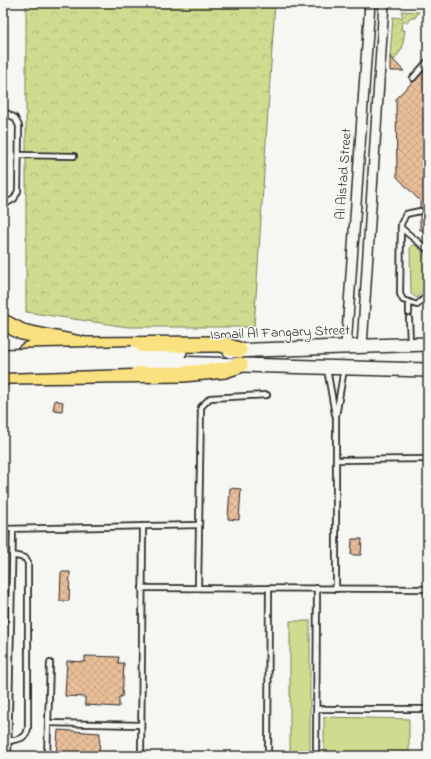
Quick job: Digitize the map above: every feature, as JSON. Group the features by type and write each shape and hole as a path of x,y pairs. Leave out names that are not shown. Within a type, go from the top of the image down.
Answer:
{"highway":[{"path":"3,322 22,332 86,345"},
{"path":"3,378 29,376 183,374 225,370 239,358 221,344 86,345 27,349 23,353 20,362 21,370 29,376"}],"main road":[{"name":"Ismail Al Fangary Street","path":"239,358 346,347 428,344"},
{"path":"3,356 132,357"},
{"name":"Ismail Al Fangary Street","path":"132,357 239,358 327,367 428,370"},
{"path":"3,366 132,357"}],"street":[{"name":"Al Aistad Street","path":"346,347 370,3"},
{"name":"Al Aistad Street","path":"362,347 384,3"}],"lane":[{"path":"413,78 428,61"},
{"path":"3,111 18,121 20,129 17,194 14,198 3,205"},
{"path":"19,155 74,156"},
{"path":"420,211 406,214 402,220 400,294 403,300 417,305 428,295"},
{"path":"401,228 428,250"},
{"path":"409,302 410,344"},
{"path":"327,367 336,416"},
{"path":"336,588 336,416 344,368"},
{"path":"198,588 201,407 210,398 267,395"},
{"path":"336,460 428,459"},
{"path":"3,529 199,525"},
{"path":"141,756 143,526"},
{"path":"8,756 13,529"},
{"path":"8,741 22,739 28,728 28,563 25,558 12,555"},
{"path":"142,588 428,589"},
{"path":"268,756 269,588"},
{"path":"316,756 317,588"},
{"path":"47,756 50,663"},
{"path":"316,709 428,709"},
{"path":"48,723 141,725"}],"green space":[{"path":"26,3 275,3 254,327 128,327 26,312"},
{"path":"402,11 419,12 415,18 409,18 408,22 402,22 401,30 405,30 402,49 394,60 390,56 393,17 402,18"},
{"path":"414,244 428,257 428,285 417,298 411,294 410,247"},
{"path":"290,621 310,621 310,756 290,756"},
{"path":"324,717 409,719 409,756 324,756"}],"building":[{"path":"390,56 398,65 404,71 390,71"},
{"path":"428,67 428,230 420,230 420,215 424,211 420,207 420,201 397,177 396,98"},
{"path":"55,400 63,402 62,411 53,410"},
{"path":"230,488 241,489 239,520 228,519"},
{"path":"352,539 362,539 361,555 351,555"},
{"path":"61,572 70,572 69,601 60,601"},
{"path":"85,656 119,657 118,663 124,663 122,697 119,697 119,707 85,705 85,697 65,696 67,661 85,662"},
{"path":"58,730 100,733 99,756 56,756"}]}
